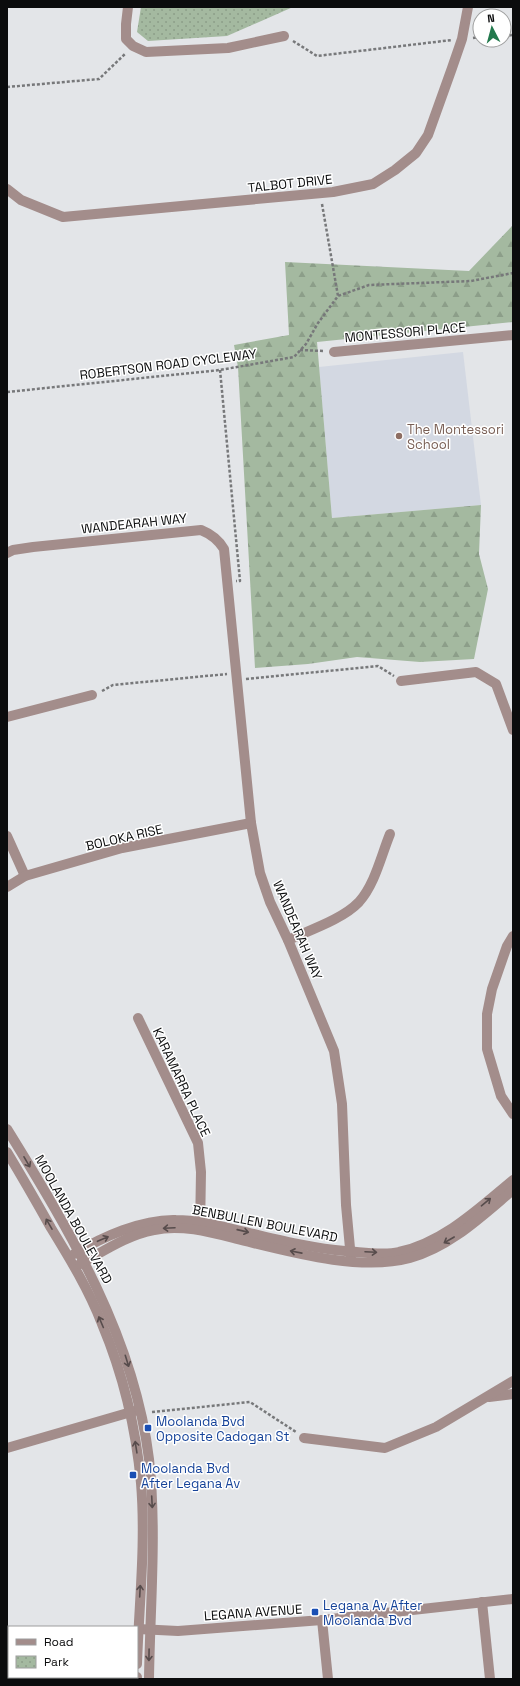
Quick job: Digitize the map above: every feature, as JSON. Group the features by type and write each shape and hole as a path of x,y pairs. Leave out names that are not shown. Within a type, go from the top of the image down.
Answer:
{"street":[{"path":"128,7 126,39 133,46 146,52 228,48 284,36"},
{"name":"TALBOT DRIVE","path":"7,189 21,200 63,218 320,193 373,184 395,170 416,153 428,134 462,38 468,7"},
{"name":"MONTESSORI PLACE","path":"334,352 513,335"},
{"name":"WANDEARAH WAY","path":"7,553 13,550 33,547 201,530 210,533 219,540 224,549 251,823 260,873 267,895 288,940 334,1051 342,1104 346,1205 351,1256"},
{"path":"401,681 476,672 496,684 513,730"},
{"path":"7,717 92,695"},
{"name":"BOLOKA RISE","path":"7,887 25,876 122,848 251,823"},
{"path":"288,940 346,912 359,901 371,882 390,834"},
{"path":"7,836 25,876"},
{"path":"513,936 507,946 492,989 487,1014 487,1049 501,1096 513,1114"},
{"name":"KARAMARRA PLACE","path":"138,1018 198,1143 201,1172 200,1226"},
{"name":"MOOLANDA BOULEVARD","path":"7,1129 84,1261 120,1340 144,1411 153,1520 149,1679"},
{"name":"MOOLANDA BOULEVARD","path":"7,1152 74,1266 102,1324 114,1356 129,1412 139,1463 143,1536 138,1630"},
{"name":"BENBULLEN BOULEVARD","path":"351,1256 398,1252 424,1243 457,1225 513,1180"},
{"name":"BENBULLEN BOULEVARD","path":"69,1257 118,1233 150,1222 176,1220 278,1249 391,1261 410,1258 428,1251 464,1231 513,1190"},
{"name":"BENBULLEN BOULEVARD","path":"74,1266 118,1242 154,1230 200,1226"},
{"path":"304,1438 385,1448 436,1427 513,1381"},
{"path":"485,1397 513,1394"},
{"path":"7,1448 129,1412 144,1411"},
{"name":"LEGANA AVENUE","path":"138,1630 178,1631 322,1620 513,1599"},
{"path":"482,1602 490,1679"},
{"path":"322,1620 328,1679"}],"path":[{"path":"284,36 317,56 472,37"},
{"path":"7,87 99,79 133,46"},
{"path":"320,193 338,296 369,284 471,281 513,273"},
{"name":"ROBERTSON ROAD CYCLEWAY","path":"7,392 220,370 294,356 300,350 338,296"},
{"name":"MONTESSORI PLACE","path":"300,350 334,352"},
{"path":"220,370 240,581 228,582"},
{"path":"92,695 113,685 378,666 401,681"},
{"path":"144,1411 250,1402 304,1438"}],"shaded area":[{"name":"The Montessori School","path":"463,352 481,505 332,518 319,367"}],"green space":[{"path":"141,7 293,7 227,36 148,41 137,32"},
{"path":"513,225 513,322 317,342 332,518 481,505 479,554 488,589 474,659 420,662 357,657 308,664 255,668 238,367 234,345 289,335 285,262 469,271"}],"place":[{"name":"The Montessori School","path":"399,436"},
{"name":"Moolanda Bvd Opposite Cadogan St","path":"148,1428"},
{"name":"Moolanda Bvd After Legana Av","path":"133,1475"},
{"name":"Legana Av After Moolanda Bvd","path":"315,1612"}]}
